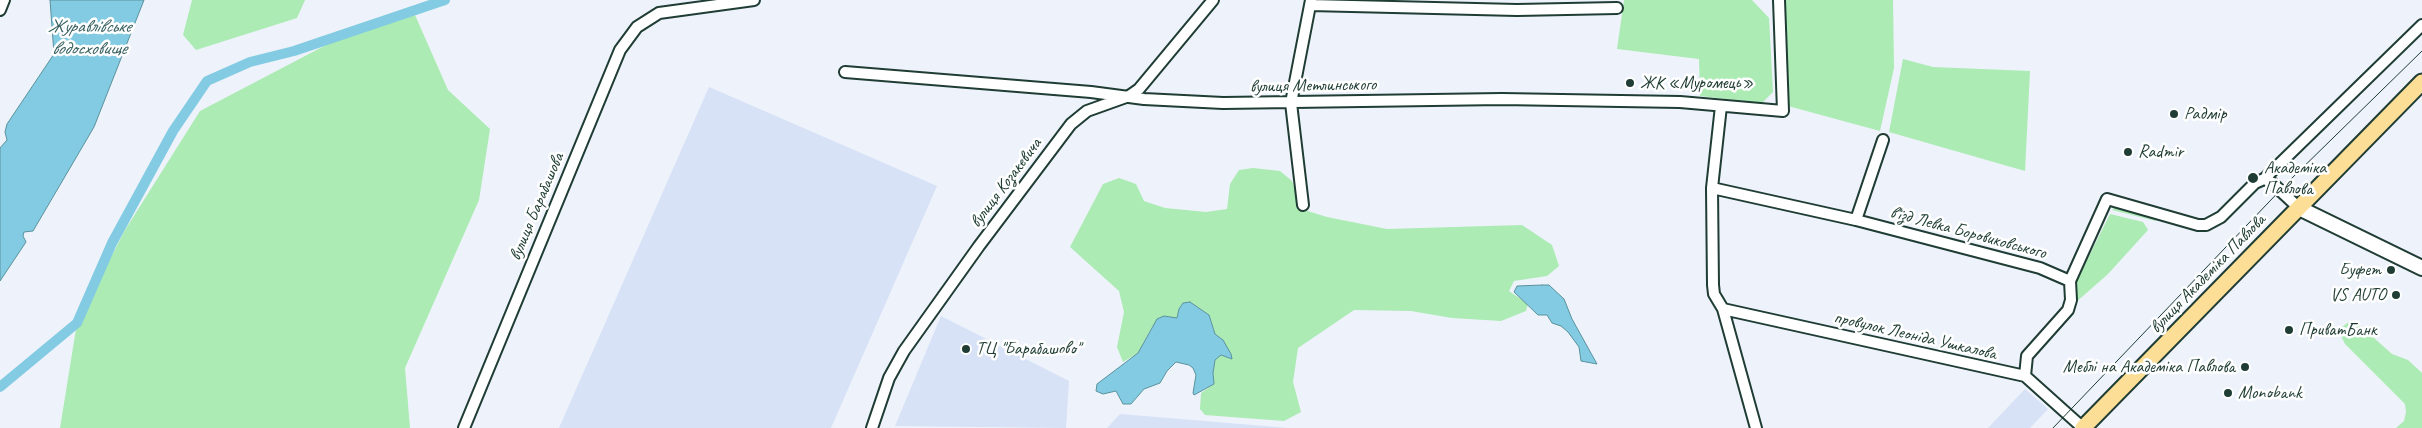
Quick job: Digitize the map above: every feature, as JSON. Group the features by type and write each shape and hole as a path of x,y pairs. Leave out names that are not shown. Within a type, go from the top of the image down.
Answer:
{"main road":[{"name":"вулиця Академіка Павлова","path":"2083,428 2422,82"}],"street":[{"path":"0,10 4,0"},
{"name":"вулиця Барабашова","path":"464,428 620,50 637,27 659,13 754,0"},
{"name":"вулиця Козакевича","path":"872,428 888,378 904,351 978,246 1071,124 1088,111 1129,96 1140,89 1213,0"},
{"name":"вулиця Метлинського","path":"844,72 1223,103 1502,99 1680,102 1783,111 1779,0"},
{"path":"1303,205 1292,103 1310,3 1518,10 1617,8"},
{"path":"2025,376 2027,356 2068,310 2071,300 2070,281 2107,199 2198,225 2206,225 2221,217 2255,183 2264,179 2422,25"},
{"path":"1721,106 1712,188 1713,285 1718,302 1724,309 1756,428"},
{"path":"1856,220 1882,140"},
{"path":"2264,179 2271,182 2299,208 2421,264"},
{"name":"в'їзд Левка Боровиковського","path":"1712,188 1856,220 2040,268 2070,281"},
{"name":"провулок Леоніда Ушкалова","path":"1724,309 2025,376 2083,428"}],"shaded area":[{"path":"709,87 937,186 831,428 559,428"},
{"name":"ТЦ \"Барабашово\"","path":"941,316 1069,381 1066,428 895,426"},
{"path":"2025,389 2048,409 2030,428 1988,428"},
{"path":"1120,414 1288,428 1107,428"}],"green space":[{"path":"192,0 305,0 297,18 196,50 183,35"},
{"path":"1624,0 1752,0 1769,18 1773,92 1762,103 1700,96 1699,59 1617,49"},
{"path":"1782,0 1893,0 1894,68 1880,131 1788,106"},
{"path":"415,15 448,90 490,129 479,200 405,368 410,428 60,428 77,323 125,230 200,111 349,33"},
{"path":"1903,59 1933,67 2030,71 2025,171 1889,132"},
{"path":"1253,168 1280,171 1292,181 1301,209 1327,217 1387,229 1522,225 1552,245 1559,266 1547,276 1514,281 1509,291 1528,304 1526,311 1501,321 1452,318 1411,311 1354,310 1298,348 1293,382 1301,412 1284,421 1205,415 1200,409 1201,393 1214,384 1215,360 1221,355 1231,359 1223,340 1215,334 1209,315 1190,302 1183,303 1177,318 1164,316 1152,327 1138,353 1123,362 1117,347 1124,312 1119,291 1070,247 1103,184 1119,178 1136,184 1144,201 1165,208 1206,212 1227,209 1230,184 1239,170"},
{"path":"2116,206 2159,217 2156,221 2112,210"},
{"path":"2110,214 2143,222 2148,230 2108,274 2075,303 2073,299 2076,282"},
{"path":"2350,321 2356,322 2392,354 2408,360 2422,373 2422,428 2396,428 2404,421 2405,404 2345,344 2340,334 2342,327"}],"water":[{"name":"Журавлівське водосховище","path":"50,0 144,0 94,127 33,231 24,232 23,236 26,242 0,281 0,148 7,140 5,132 7,124 54,54"},
{"path":"1549,285 1564,299 1572,319 1597,364 1581,361 1579,347 1568,332 1561,326 1552,323 1547,315 1538,315 1514,292 1517,286"},
{"path":"1190,302 1209,315 1215,334 1223,340 1231,354 1232,359 1221,355 1215,360 1214,384 1194,395 1196,375 1193,368 1176,362 1167,371 1160,383 1144,389 1131,404 1123,404 1116,391 1103,394 1096,391 1097,384 1138,353 1157,319 1164,316 1177,318 1183,303"}],"waterway":[{"path":"0,387 77,323 112,243 173,131 207,81 250,62 294,51 445,0"}],"tram line":[{"path":"2053,428 2290,180 2422,51"}],"place":[{"name":"ЖК «Муромець»","path":"1630,83"},
{"name":"Радмір","path":"2174,114"},
{"name":"Radmir","path":"2128,152"},
{"name":"Академіка Павлова","path":"2253,178"},
{"name":"Буфет","path":"2391,270"},
{"name":"VS AUTO","path":"2396,295"},
{"name":"ПриватБанк","path":"2289,330"},
{"name":"ТЦ \"Барабашово\"","path":"966,349"},
{"name":"Меблі на Академіка Павлова","path":"2245,367"},
{"name":"Monobank","path":"2228,393"}]}
